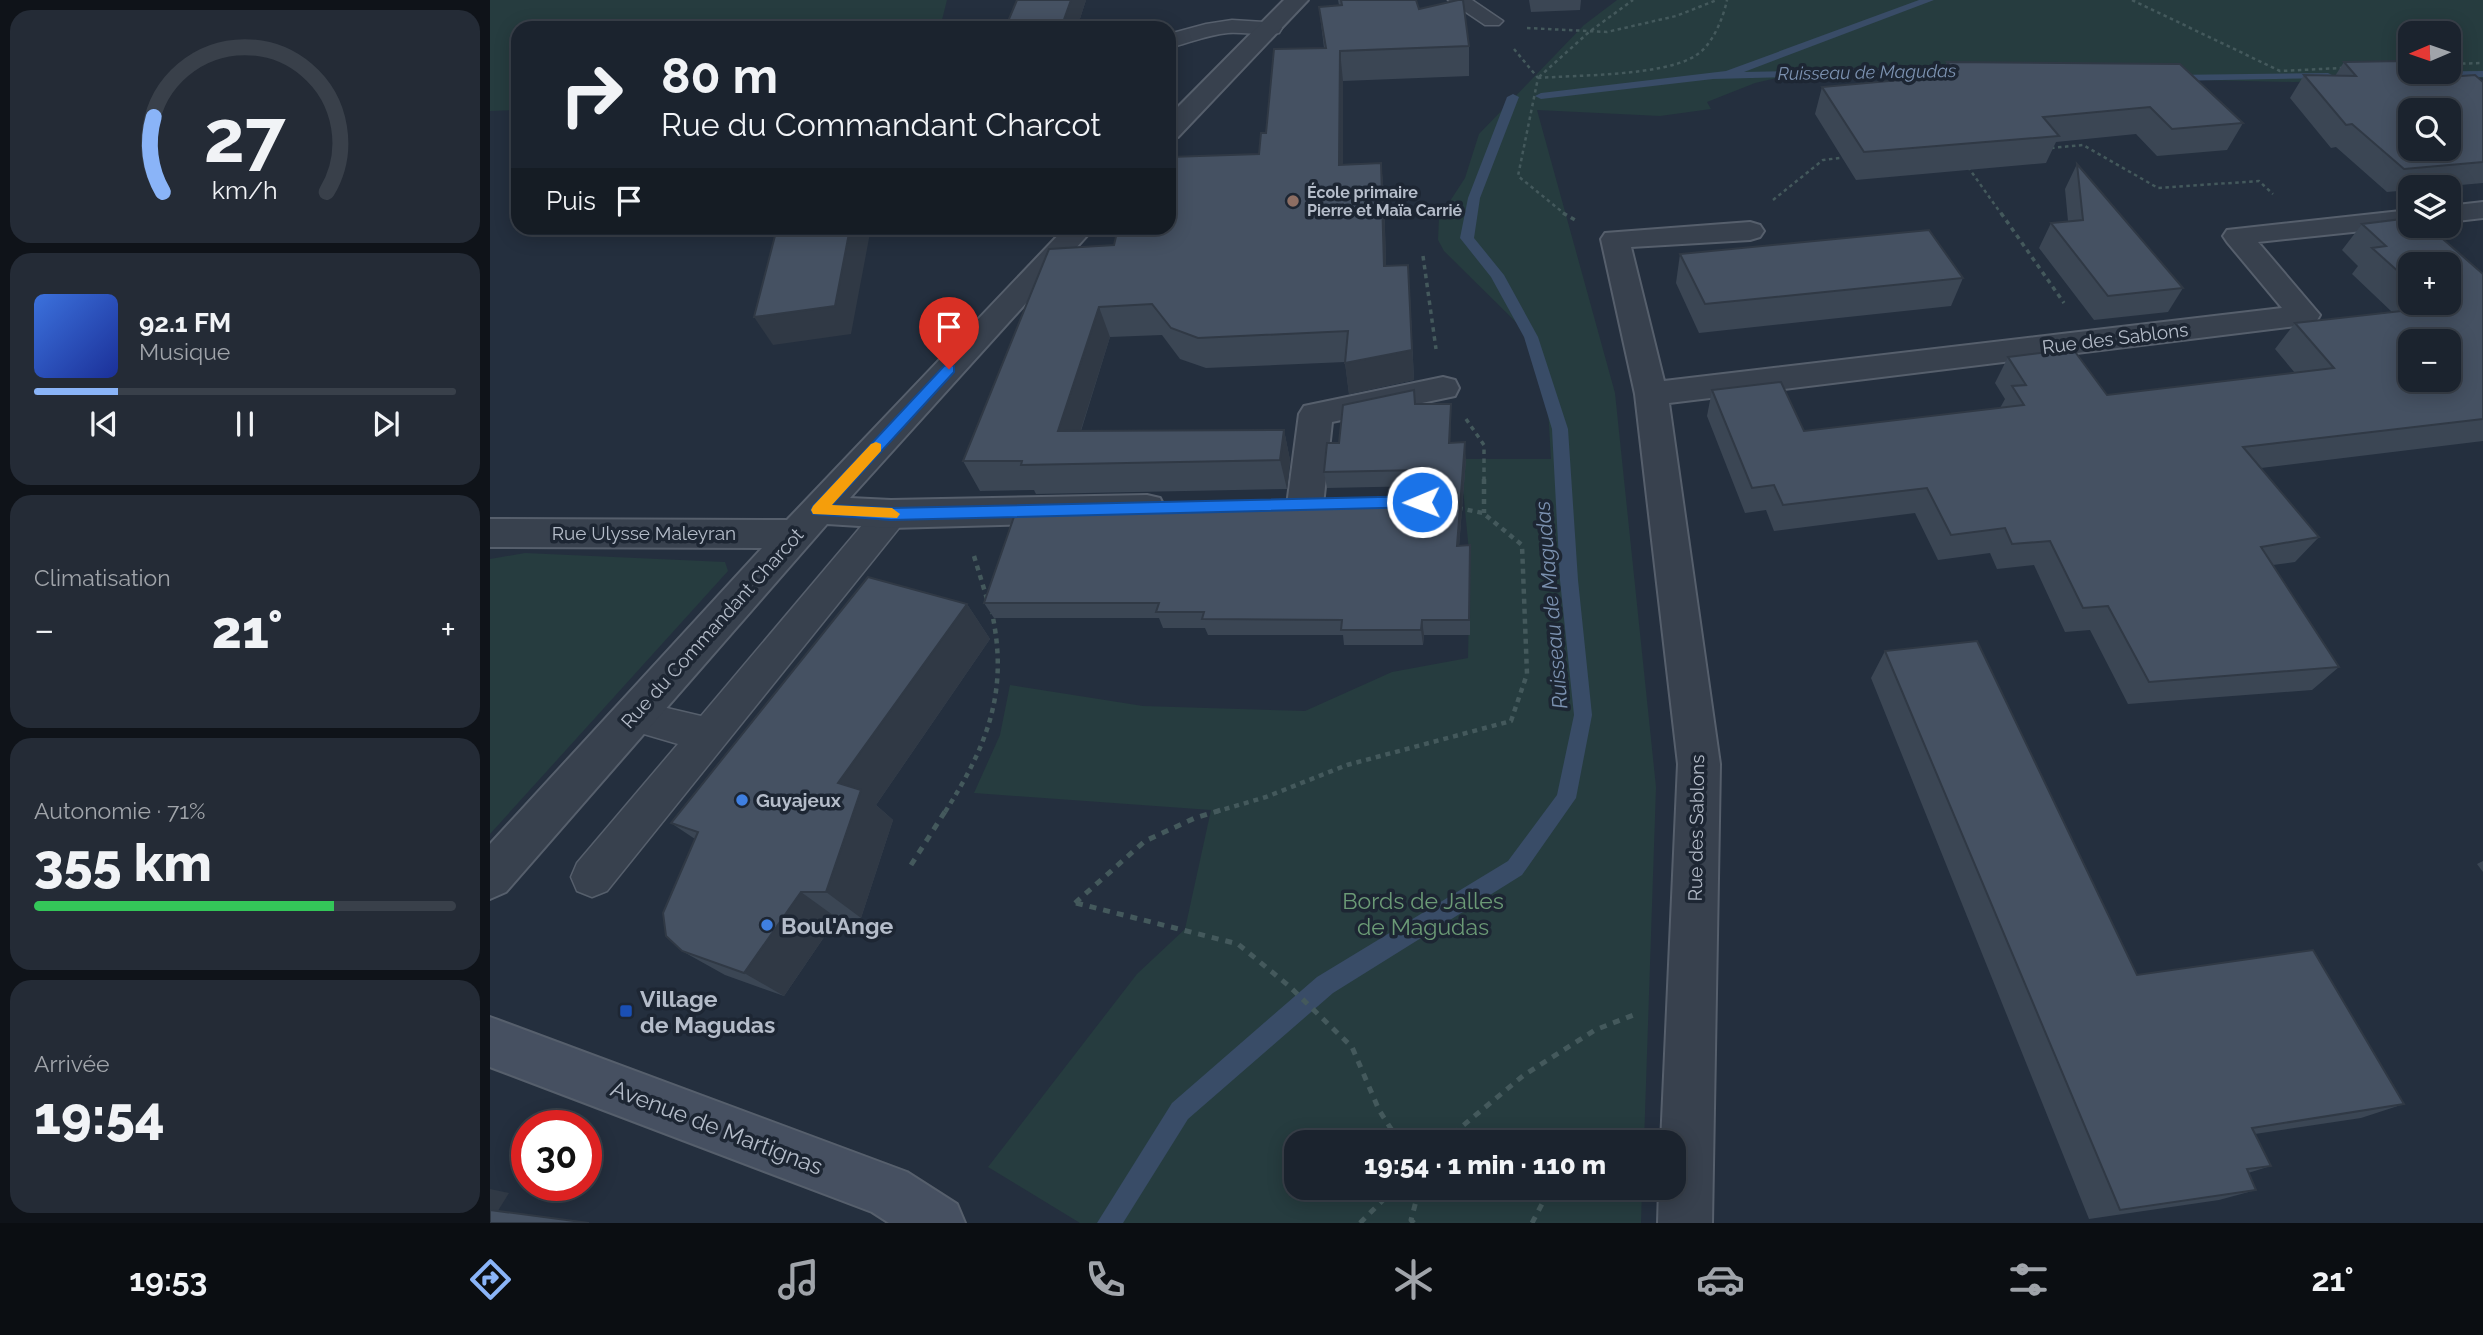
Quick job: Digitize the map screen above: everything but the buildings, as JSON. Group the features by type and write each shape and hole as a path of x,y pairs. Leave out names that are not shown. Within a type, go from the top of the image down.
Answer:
{"street":[{"path":"1176,123 1261,27 1297,0"},
{"path":"2461,213 2483,210"},
{"name":"Rue des Sablons","path":"1651,394 2305,315 2238,236 2398,219"},
{"path":"1615,239 1750,231"},
{"name":"Rue du Commandant Charcot","path":"490,877 808,522 1074,235"},
{"name":"Rue des Sablons","path":"1615,239 1651,394 1699,764 1685,1223"},
{"path":"1344,503 1291,505 1316,414 1443,388"},
{"name":"Rue Ulysse Maleyran","path":"490,533 808,522 891,514 1182,507"},
{"name":"Avenue de Martignas","path":"490,1042 888,1191 938,1223"}],"lane":[{"path":"1243,0 1241,12 1261,27"},
{"path":"1458,0 1492,21"},
{"path":"1176,40 1223,27 1261,27"},
{"path":"592,877 891,514"},
{"path":"633,716 710,735"}],"path":[{"path":"1615,239 1564,214 1518,176 1538,78 1589,32 1633,0"},
{"path":"1492,21 1527,28 1589,32 1636,27 1676,16 1717,0"},
{"path":"1538,78 1652,67 1678,63 1696,56 1710,38 1727,0"},
{"path":"2132,0 2280,71 2345,68"},
{"path":"1492,21 1538,78"},
{"path":"2461,64 2483,63"},
{"path":"2458,84 2462,87"},
{"path":"2042,149 2083,145 2158,188 2259,181 2309,229"},
{"path":"1961,156 2091,341"},
{"path":"1750,231 1777,195 1804,174 1823,160 1848,157"},
{"path":"1392,1130 1379,1110 1352,1047 1289,986 1238,944 1075,902 1144,841 1195,818 1266,797 1347,765 1511,721 1527,674 1522,545 1483,513 1446,506"},
{"path":"911,865 973,766 994,706 1002,667 1000,637 962,512"},
{"path":"1458,1130 1524,1075 1595,1030 1649,1009 1692,1009"},
{"path":"1360,1223 1383,1200"},
{"path":"1413,1223 1411,1220 1417,1200"},
{"path":"1532,1223 1542,1204 1541,1200"}],"green space":[{"path":"490,0 947,0 942,21 511,21 511,110 490,111"},
{"name":"Bords de Jalles de Magudas","path":"1617,0 2483,0 2483,78 2461,78 2461,21 2398,21 2398,80 2292,82 1947,74 1869,67 1812,70 1755,83 1707,102 1711,109 1660,116 1537,110 1615,393 1656,787 1644,1130 1284,1130 1284,1200 1642,1200 1641,1223 1080,1223 988,1167 1137,974 1185,929 1211,810 974,793 1000,735 1010,685 1143,706 1305,711 1392,672 1468,658 1470,562 1463,489 1466,459 1551,459 1547,392 1536,342 1444,251 1438,240 1439,218 1465,178 1479,134 1584,25"},
{"path":"525,553 725,562 728,571 490,834 490,559"}],"waterway":[{"name":"Ruisseau de Magudas","path":"1713,76 1728,74 1929,0"},
{"name":"Ruisseau de Magudas","path":"1713,76 1968,70"},
{"name":"Ruisseau de Magudas","path":"2391,75 2483,74"},
{"name":"Ruisseau de Magudas","path":"1541,96 1713,76"},
{"name":"Ruisseau de Magudas","path":"2170,78 2328,76"},
{"name":"Ruisseau de Magudas","path":"1109,1223 1180,1111 1325,985 1515,868 1566,798 1583,715 1569,580 1560,429 1531,337 1497,275 1467,238 1474,198 1513,97"}],"slow traffic":[{"path":"876,448 818,510 892,514"}],"place":[{"name":"École primaire Pierre et Maïa Carrié","path":"1293,201"},
{"name":"Guyajeux","path":"742,800"},
{"name":"Boul'Ange","path":"767,925"},
{"name":"Village de Magudas","path":"626,1011"}],"route":[{"path":"949,369 818,510 891,514 1422,502"}]}
